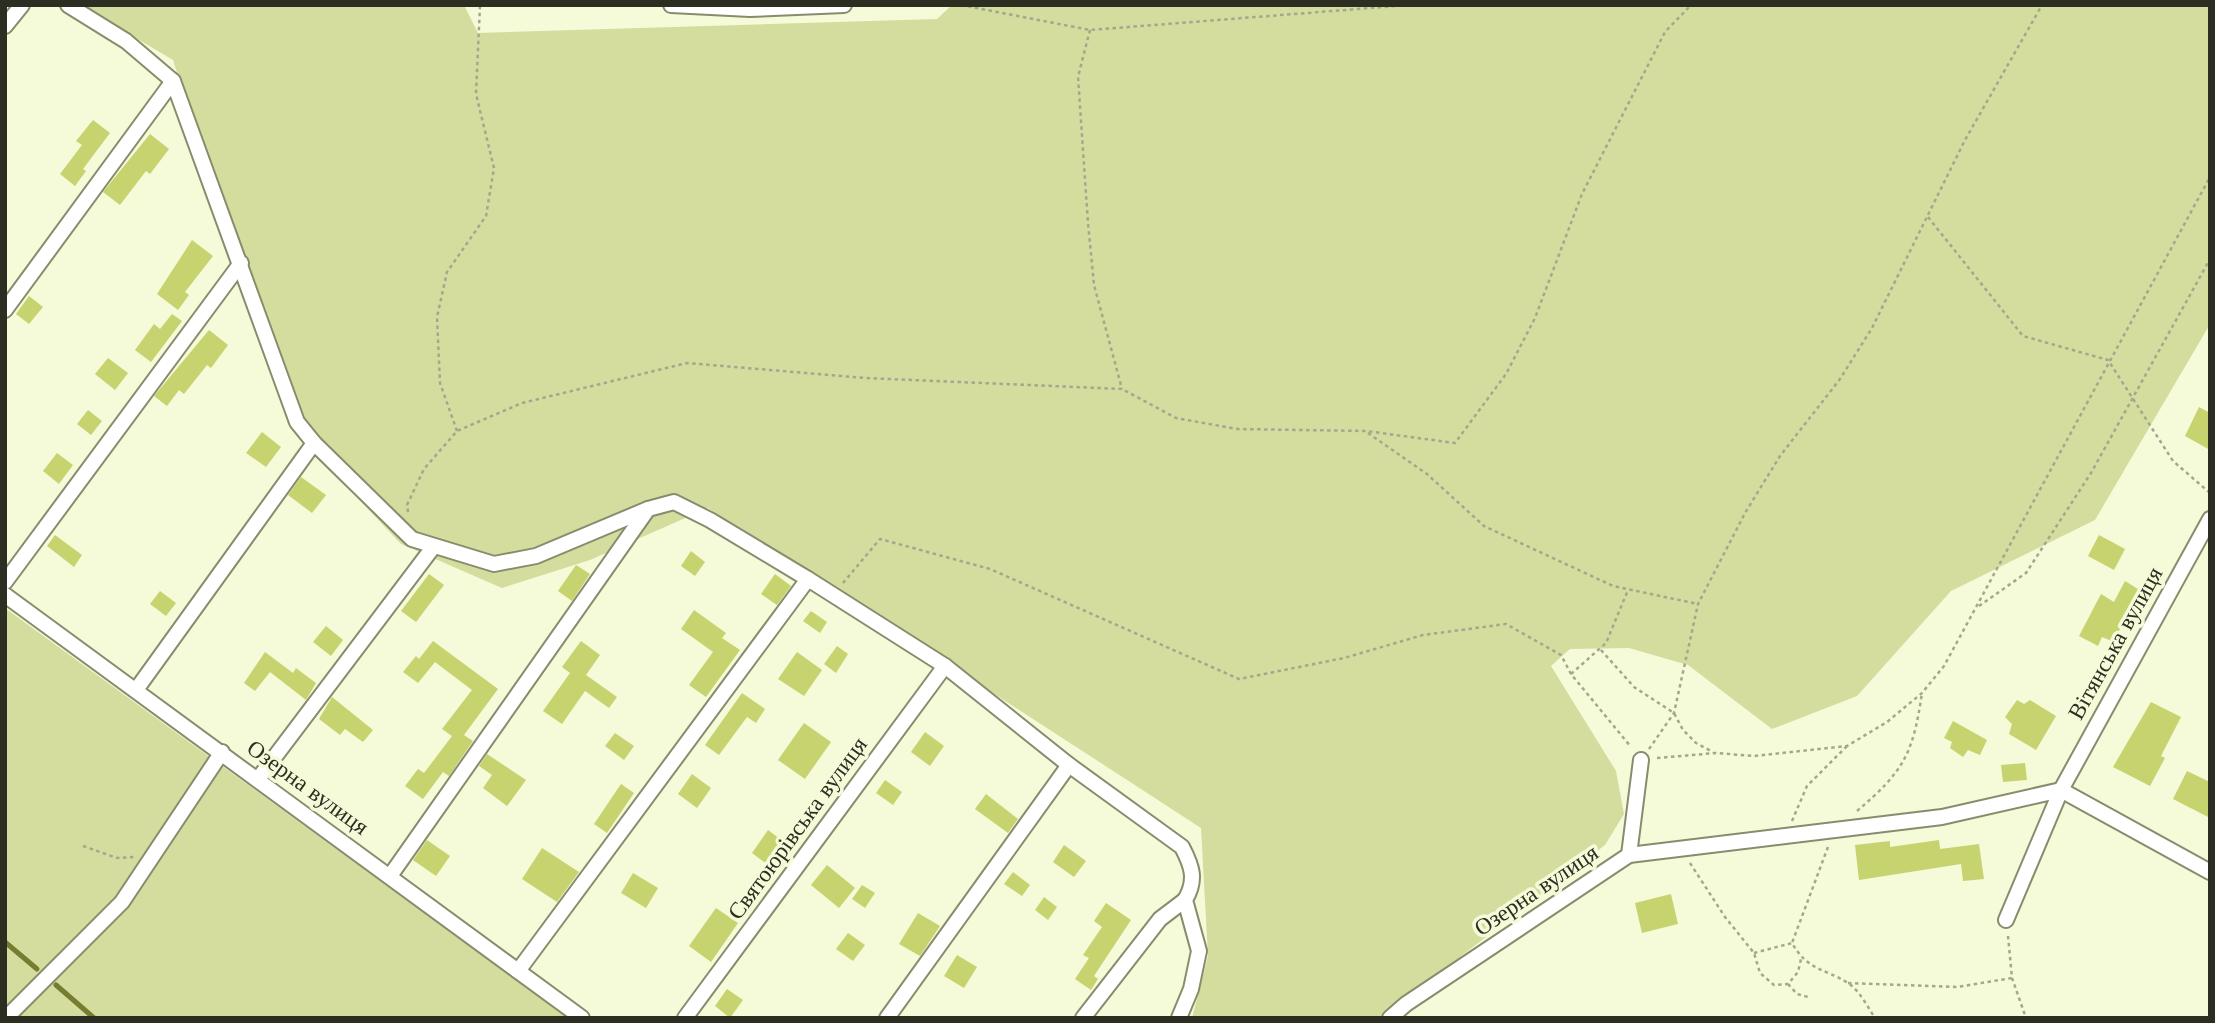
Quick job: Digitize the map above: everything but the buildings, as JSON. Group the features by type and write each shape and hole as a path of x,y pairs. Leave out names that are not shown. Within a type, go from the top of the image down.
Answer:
{"street":[{"path":"5,26 22,5"},
{"path":"68,5 126,41 173,81 298,422 314,443 412,539 494,564 526,558 648,509 674,502 710,520 834,593 945,666 1069,765 1182,847 1193,867 1192,889 1185,900 1160,919 1083,1018"},
{"path":"671,5 750,9 844,5"},
{"path":"5,310 173,81"},
{"path":"5,582 241,263"},
{"path":"136,690 314,443"},
{"path":"390,876 648,509"},
{"name":"Вітянська вулиця","path":"2006,920 2061,790 2208,526"},
{"path":"258,779 434,547"},
{"path":"519,971 808,579"},
{"name":"Озерна вулиця","path":"5,595 582,1018"},
{"name":"Святоюрівська вулиця","path":"685,1018 945,666"},
{"path":"6,1018 122,902 222,752"},
{"name":"Озерна вулиця","path":"1390,1018 1406,1003 1629,855 1641,760"},
{"path":"887,1018 1069,765"},
{"path":"1629,855 1942,817 2061,790 2210,872"},
{"path":"1179,1018 1191,989 1199,951 1185,900"}],"path":[{"path":"457,431 440,383 437,317 447,272 486,216 494,168 476,94 480,5"},
{"path":"961,5 1090,30 1409,5"},
{"path":"412,539 407,505 424,469 457,431 522,403 687,363 865,378 1122,389 1176,418 1237,429 1366,431 1455,443 1506,374 1535,318 1582,194 1665,32 1691,5"},
{"path":"1641,760 1674,713 1698,604 1745,513 1780,457 1840,379 1872,328 1965,140 2042,5"},
{"path":"1090,30 1078,77 1088,223 1094,285 1122,389"},
{"path":"1787,834 1807,786 1847,746 1888,722 1922,693 1944,666 2108,360 2210,177"},
{"path":"1928,217 2022,335 2108,360 2173,461 2210,493"},
{"path":"1976,607 2026,573 2091,473 2210,259"},
{"path":"1366,431 1427,474 1484,526 1613,586 1698,604"},
{"path":"834,593 880,539 990,569 1239,679 1344,658 1423,635 1506,624 1561,655 1571,674 1641,760"},
{"path":"1571,674 1601,650 1629,589"},
{"path":"1601,650 1634,687 1674,713 1683,730 1696,743 1716,753"},
{"path":"1855,813 1901,768 1912,748 1922,693"},
{"path":"1641,760 1716,753 1754,756 1847,746"},
{"path":"1834,831 1792,943 1801,959 1818,971 1848,984 1957,988 2012,978"},
{"path":"83,846 117,858 154,853"},
{"path":"1681,848 1725,917 1754,953 1760,974 1774,985 1788,984 1798,972 1801,959"},
{"path":"2006,920 2012,978 2026,1018"},
{"path":"1754,953 1792,943"},
{"path":"1788,984 1797,994 1808,998"},
{"path":"1848,984 1875,1018"}],"green space":[{"path":"80,5 464,5 478,33 937,19 952,5 2210,5 2210,324 2095,520 1951,591 1857,696 1772,729 1688,665 1629,648 1570,649 1551,666 1616,771 1624,814 1605,845 1381,1018 1192,1018 1208,956 1201,828 708,508 590,560 502,588 401,544 288,424 173,60"},
{"path":"5,608 568,1018 5,1018"}],"waterway":[{"path":"5,942 37,969"},
{"path":"56,985 94,1018"}]}
